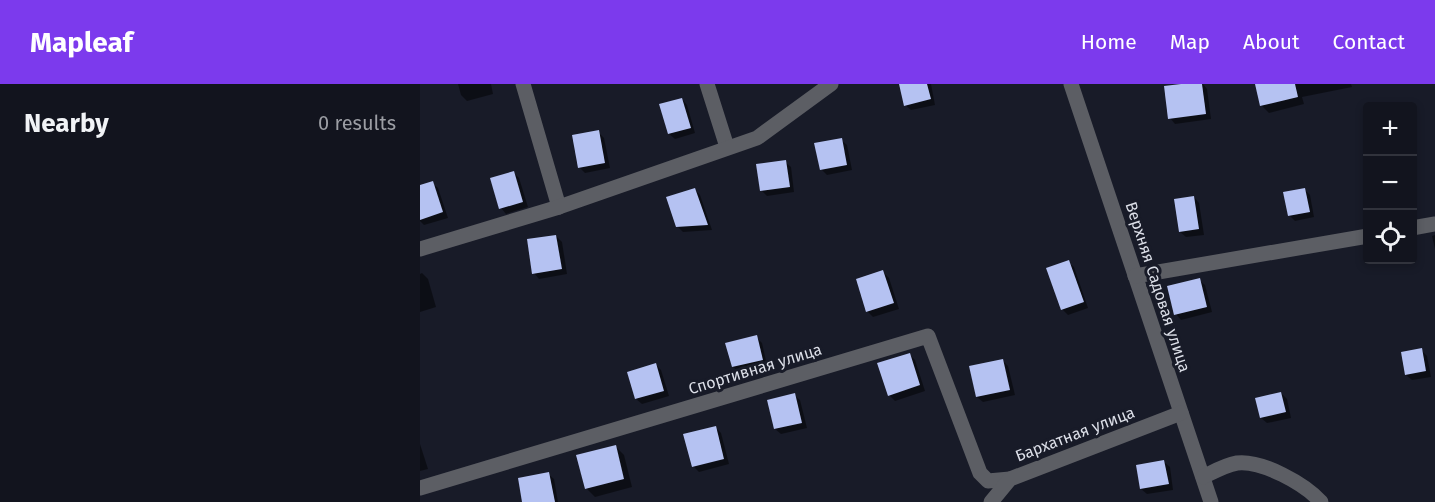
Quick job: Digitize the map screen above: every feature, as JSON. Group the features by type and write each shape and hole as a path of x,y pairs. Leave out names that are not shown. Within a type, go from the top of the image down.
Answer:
{"street":[{"path":"524,84 559,207"},
{"path":"707,84 727,147"},
{"path":"420,249 559,207 757,138 831,84"},
{"name":"Верхняя Садовая улица","path":"1071,84 1211,502"},
{"path":"1417,227 1435,224"},
{"path":"1135,276 1363,237"},
{"name":"Спортивная улица","path":"420,488 928,336 980,473 988,481 1010,479"},
{"name":"Бархатная улица","path":"991,502 1010,479 1181,413"},
{"path":"1203,477 1238,463 1253,465 1290,478 1321,502"}],"building":[{"path":"899,84 927,84 931,99 904,106"},
{"path":"1202,84 1206,114 1168,119 1164,86"},
{"path":"1255,84 1295,84 1298,97 1260,106"},
{"path":"682,98 691,128 668,134 659,104"},
{"path":"599,130 605,163 578,168 572,135"},
{"path":"842,138 847,165 820,170 814,143"},
{"path":"786,160 790,187 760,191 756,164"},
{"path":"514,171 523,202 499,209 490,178"},
{"path":"433,181 443,212 420,220 420,185"},
{"path":"695,188 708,225 676,227 666,197"},
{"path":"1305,188 1310,212 1288,216 1283,192"},
{"path":"1194,196 1199,229 1179,232 1174,199"},
{"path":"556,235 562,269 532,274 527,239"},
{"path":"1069,260 1084,302 1061,310 1046,268"},
{"path":"883,270 894,303 866,312 856,279"},
{"path":"1200,278 1207,307 1174,315 1167,286"},
{"path":"757,335 763,360 732,367 725,343"},
{"path":"1422,348 1426,371 1405,375 1401,352"},
{"path":"910,353 920,385 888,396 877,363"},
{"path":"1003,359 1010,390 976,397 969,366"},
{"path":"656,363 664,391 635,399 627,372"},
{"path":"1281,392 1286,412 1260,418 1255,398"},
{"path":"795,393 802,423 774,429 767,400"},
{"path":"716,426 724,459 692,467 683,434"},
{"path":"616,445 624,479 585,489 576,455"},
{"path":"1164,460 1169,484 1140,489 1136,465"},
{"path":"549,472 555,502 522,502 518,478"}]}
